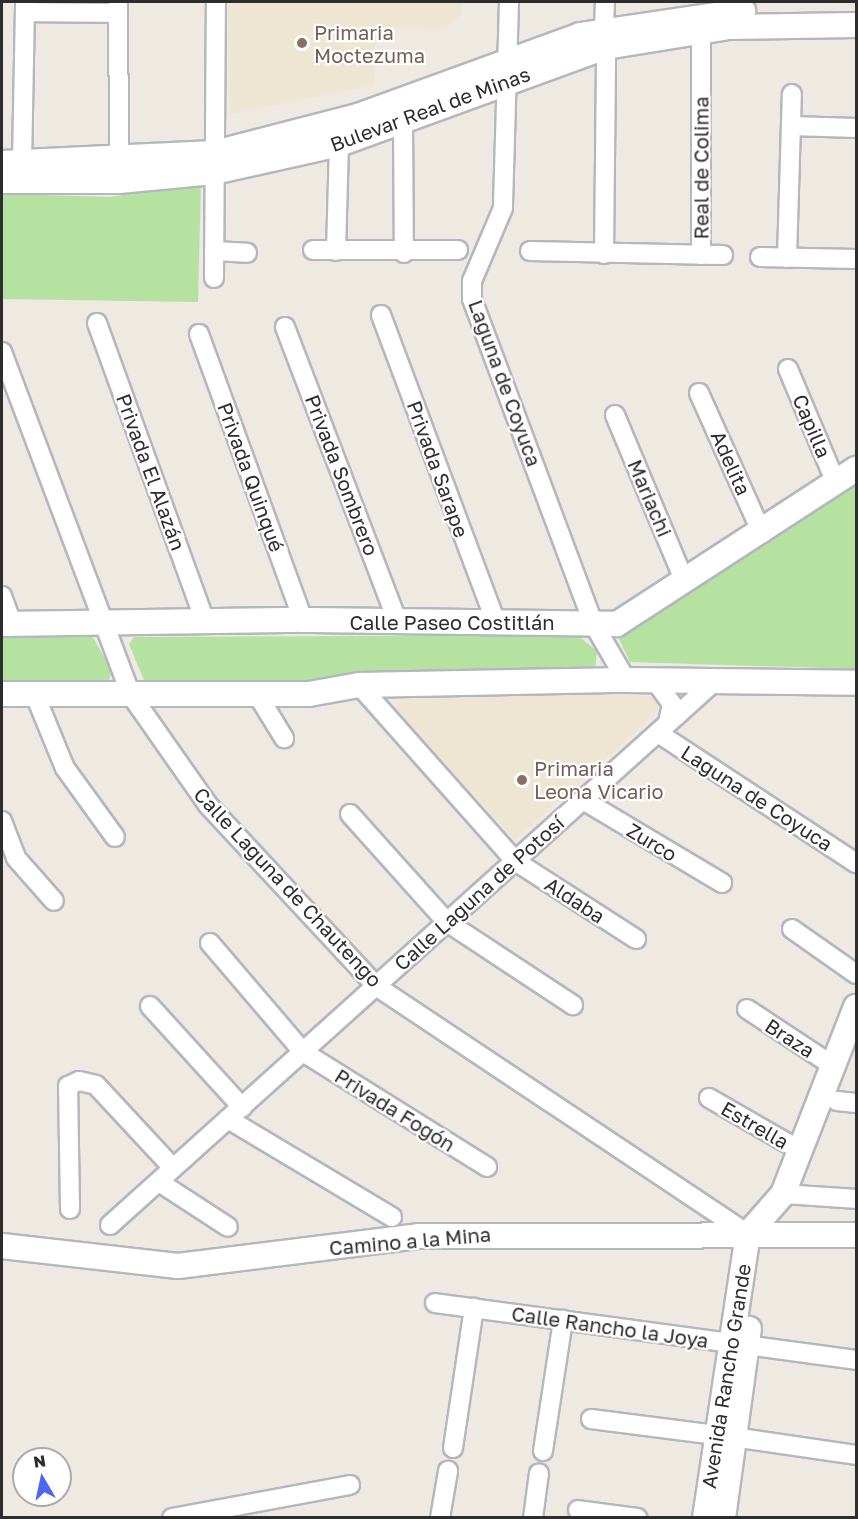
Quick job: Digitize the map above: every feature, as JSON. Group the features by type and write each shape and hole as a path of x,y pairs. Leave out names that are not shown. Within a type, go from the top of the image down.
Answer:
{"street":[{"path":"214,278 216,2"},
{"name":"Laguna de Coyuca","path":"509,2 503,208 472,281 472,299 593,623 626,680"},
{"path":"604,254 605,2"},
{"path":"12,163 25,7 118,7 119,161"},
{"name":"Bulevar Real de Minas","path":"12,163 214,162 508,71 605,38 701,15 856,12"},
{"name":"Bulevar Real de Minas","path":"701,15 856,25"},
{"name":"Real de Colima","path":"530,251 701,255 701,15"},
{"name":"Bulevar Real de Minas","path":"2,181 119,181 214,162 339,144 403,123 508,71"},
{"path":"787,258 792,94"},
{"path":"403,123 404,253"},
{"path":"791,126 856,129"},
{"path":"336,251 339,144"},
{"path":"314,249 404,253 458,250"},
{"path":"214,251 247,253"},
{"path":"701,255 723,255"},
{"path":"760,257 856,259"},
{"name":"Privada Sarape","path":"381,315 495,622"},
{"name":"Privada El Alazán","path":"97,322 205,622"},
{"name":"Privada Sombrero","path":"285,327 398,623"},
{"name":"Privada Quinqué","path":"199,334 303,620"},
{"name":"Calle Laguna de Chautengo","path":"2,352 131,695 208,805 376,986 757,1234"},
{"name":"Capilla","path":"788,369 836,483"},
{"name":"Adelita","path":"699,393 762,533"},
{"name":"Mariachi","path":"615,416 684,580"},
{"name":"Calle Paseo Costitlán","path":"7,624 303,620 617,624 762,533 856,469"},
{"path":"2,596 7,624"},
{"path":"2,694 309,694 359,685 626,680 856,683"},
{"path":"656,682 672,704 663,728"},
{"name":"Calle Laguna de Potosí","path":"110,1225 714,682"},
{"name":"Aldaba","path":"359,685 515,861 636,939"},
{"path":"257,694 284,738"},
{"path":"36,695 65,768 115,837"},
{"name":"Laguna de Coyuca","path":"663,728 856,863"},
{"name":"Zurco","path":"583,800 722,883"},
{"path":"350,814 447,922 573,1005"},
{"path":"2,821 16,858 54,901"},
{"path":"792,929 856,974"},
{"name":"Privada Fogón","path":"210,943 303,1052 487,1167"},
{"path":"150,1006 242,1107"},
{"path":"791,1195 801,1151 856,1007"},
{"name":"Braza","path":"747,1010 833,1066"},
{"path":"757,1234 791,1195 847,1102 856,1049"},
{"path":"70,1209 68,1086 79,1081 96,1085 173,1168"},
{"name":"Estrella","path":"709,1098 801,1151"},
{"path":"228,1119 392,1217"},
{"path":"159,1182 228,1227"},
{"path":"791,1195 856,1199"},
{"name":"Avenida Rancho Grande","path":"705,1518 724,1436 757,1234"},
{"name":"Camino a la Mina","path":"2,1246 178,1266 418,1236 856,1235"},
{"name":"Calle Rancho la Joya","path":"435,1303 856,1360"},
{"path":"453,1448 474,1308"},
{"path":"543,1451 563,1320"},
{"path":"591,1419 856,1455"},
{"name":"Avenida Rancho Grande","path":"723,1518 724,1436"},
{"path":"440,1518 448,1471"},
{"path":"533,1518 539,1473"},
{"path":"172,1518 234,1512 351,1485"},
{"path":"578,1510 637,1518"}],"shaded area":[{"name":"Primaria Moctezuma","path":"228,2 462,2 461,14 445,29 375,27 374,85 230,114"},
{"name":"Primaria Leona Vicario","path":"404,693 645,695 655,697 659,711 515,840 396,709"}],"green space":[{"path":"201,182 198,302 2,299 2,194 111,197"},
{"path":"856,485 856,669 630,662 619,639 629,629"},
{"path":"577,635 597,651 595,671 365,671 305,681 146,685 129,644 134,637"},
{"path":"2,636 92,636 112,671 109,680 103,685 2,684"}],"place":[{"name":"Primaria Moctezuma","path":"302,43"},
{"name":"Primaria Leona Vicario","path":"522,780"}]}
